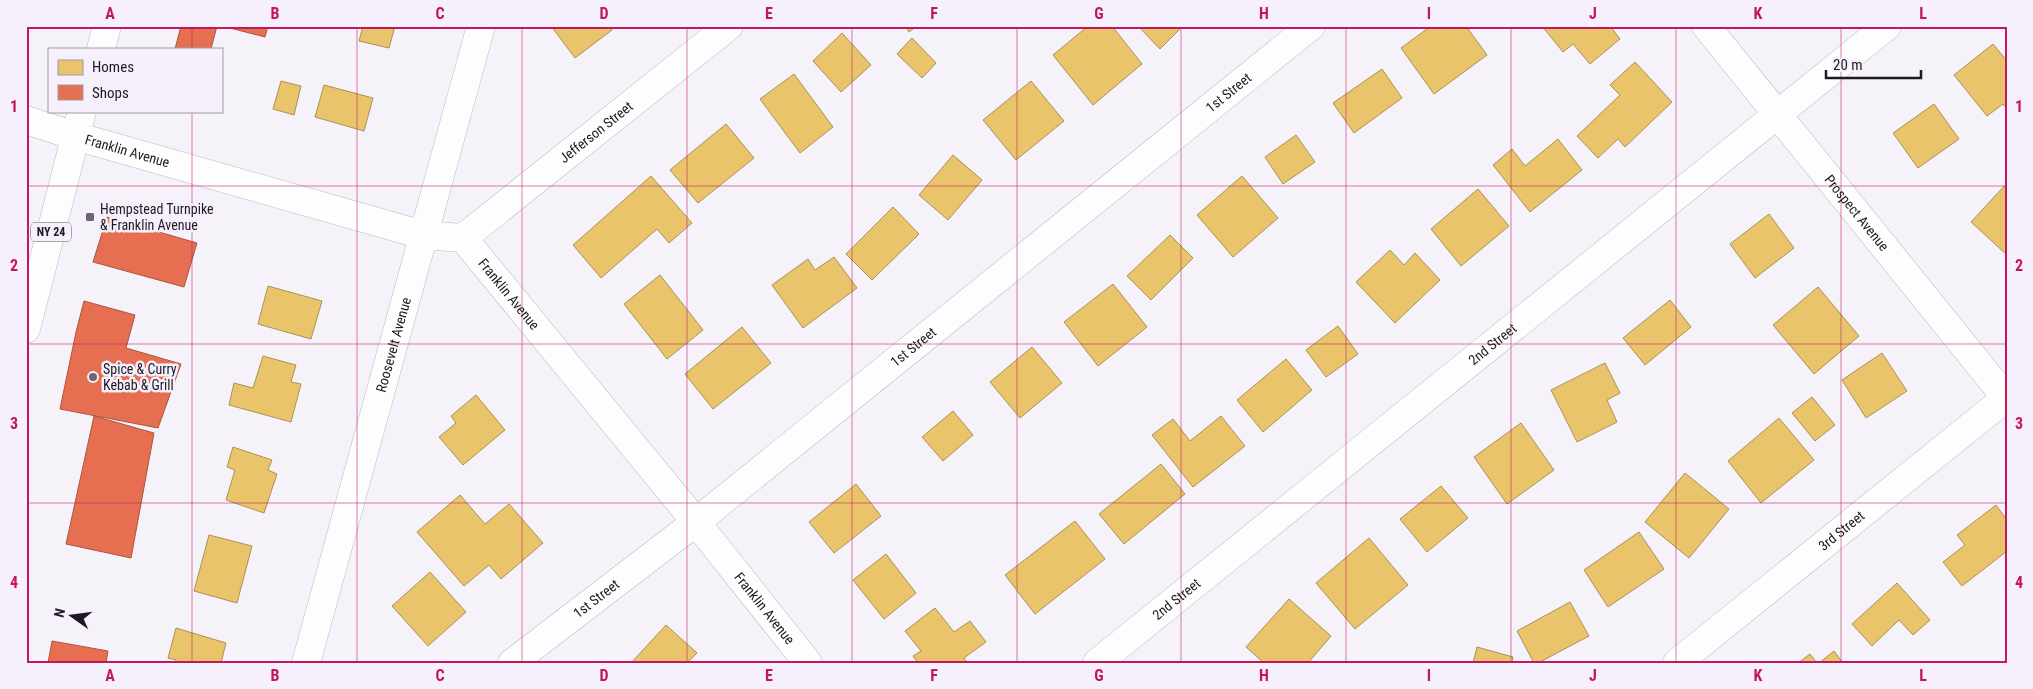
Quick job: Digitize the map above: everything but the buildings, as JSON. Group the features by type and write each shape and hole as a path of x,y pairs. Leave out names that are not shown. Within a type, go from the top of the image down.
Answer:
{"street":[{"path":"101,48 107,26"},
{"name":"Roosevelt Avenue","path":"306,663 482,26"},
{"name":"Jefferson Street","path":"464,238 729,26"},
{"name":"1st Street","path":"512,663 696,522 1311,26"},
{"name":"Prospect Avenue","path":"1706,26 2006,398"},
{"name":"2nd Street","path":"1097,663 1887,26"},
{"name":"Franklin Avenue","path":"26,120 79,124 423,235 464,238 696,522 808,663"},
{"name":"NY 24","path":"26,329 79,124"},
{"name":"3rd Street","path":"1677,663 2006,398"}],"place":[{"name":"Hempstead Turnpike & Franklin Avenue","path":"90,217"},
{"name":"Spice & Curry Kebab & Grill","path":"93,377"}]}
